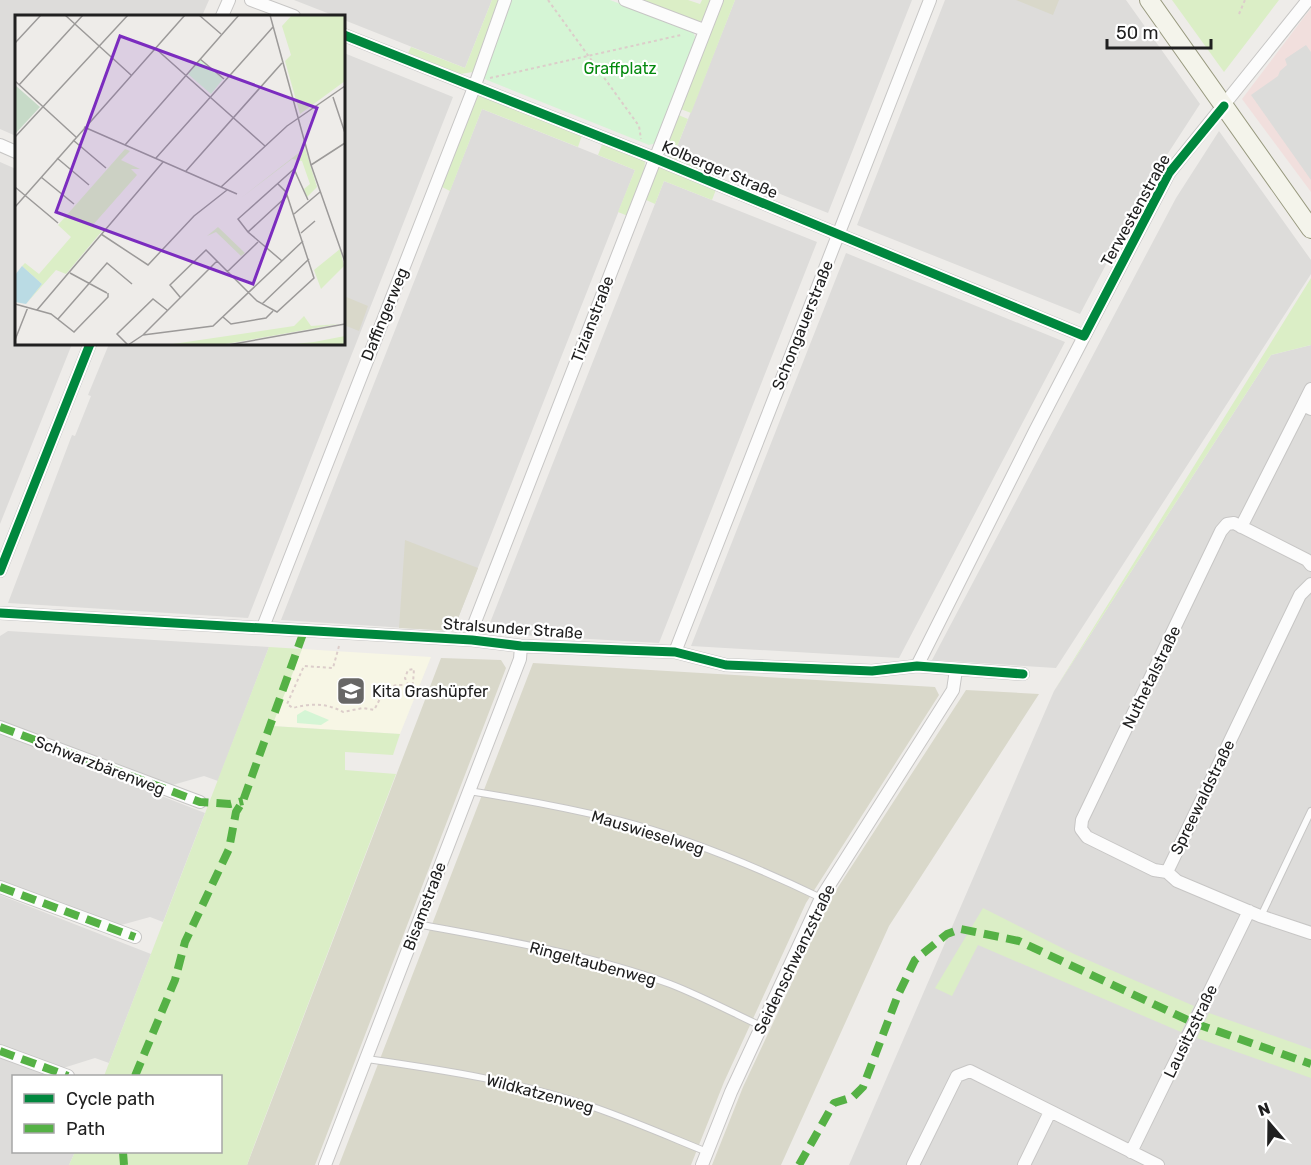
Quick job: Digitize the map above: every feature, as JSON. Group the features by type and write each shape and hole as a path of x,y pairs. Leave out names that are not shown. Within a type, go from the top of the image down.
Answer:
{"main road":[{"path":"1149,0 1311,228"}],"street":[{"path":"222,15 229,0"},
{"path":"250,0 291,15"},
{"name":"Daffingerweg","path":"263,627 475,83 505,0"},
{"path":"625,0 704,30"},
{"name":"Tizianstraße","path":"471,640 473,627 649,156 717,0"},
{"name":"Schongauerstraße","path":"675,652 930,0"},
{"name":"Terwestenstraße","path":"917,666 1169,173 1308,0"},
{"name":"Kolberger Straße","path":"345,35 475,83 1084,336"},
{"path":"0,145 15,152"},
{"path":"0,571 90,345"},
{"path":"1311,388 1307,407 1241,527 1307,560 1311,565"},
{"name":"Nuthetalstraße","path":"1167,872 1154,870 1087,837 1081,829 1082,820 1221,531 1227,524 1234,523 1241,527"},
{"name":"Spreewaldstraße","path":"1311,584 1300,595 1167,872 1177,880 1254,914 1311,933"},
{"name":"Stralsunder Straße","path":"0,614 263,627 340,634 471,640 521,646 675,652 726,665 872,671 917,666 1023,675"},
{"name":"Bisamstraße","path":"325,1165 520,659 521,646"},
{"name":"Seidenschwanzstraße","path":"702,1165 821,898 953,690 956,670"},
{"name":"Schwarzbärenweg","path":"0,727 200,802"},
{"path":"0,887 135,937"},
{"name":"Lausitzstraße","path":"1131,1152 1254,914"},
{"path":"0,1051 63,1075"},
{"path":"914,1165 957,1076 970,1071 1158,1165"},
{"path":"1024,1165 1050,1113"}],"lane":[{"name":"Mauswieselweg","path":"469,791 557,806 619,821 757,867 821,898"},
{"name":"Lausitzstraße","path":"1254,914 1311,811"},
{"name":"Ringeltaubenweg","path":"417,924 540,947 604,963 670,984 762,1026"},
{"name":"Wildkatzenweg","path":"366,1058 461,1073 532,1089 595,1107 707,1152"}],"path":[{"path":"548,0 639,126 649,156"},
{"path":"1239,14 1245,0"},
{"path":"475,83 704,30"},
{"path":"338,652 333,668 304,666 287,704 292,708 304,704 332,706 343,712 363,708 374,710 382,693 388,687 408,685 413,683 414,669 408,670 405,678 408,685"}],"shaded area":[{"path":"0,0 209,0 202,15 15,15 15,136 0,129"},
{"path":"294,0 492,0 465,68 345,20 345,15 332,15"},
{"path":"735,0 912,0 828,213 675,152"},
{"path":"945,0 1126,0 1200,104 1150,181 1080,314 857,225"},
{"path":"1016,0 1059,0 1053,15"},
{"path":"1311,8 1311,192 1242,99"},
{"path":"1306,45 1311,52 1311,180 1251,95 1278,76 1287,65 1285,59"},
{"path":"345,53 453,97 248,618 8,603 72,435 75,436 91,396 88,395 109,345 345,345"},
{"path":"482,109 635,170 453,631 281,620"},
{"path":"1219,131 1311,260 1311,274 1056,668 932,660 1176,198"},
{"path":"0,162 15,169 15,345 72,345 0,524"},
{"path":"664,181 817,242 659,643 486,633"},
{"path":"846,253 1065,342 899,658 691,646"},
{"path":"345,296 368,306 359,331 345,325"},
{"path":"1311,345 1311,1165 849,1165 1054,691 1271,355"},
{"path":"405,540 478,568 453,631 399,628"},
{"path":"8,631 269,647 218,781 204,776 169,786 0,721 0,636"},
{"name":"Kita Grashüpfer","path":"302,649 431,657 400,734 272,726"},
{"path":"441,658 501,660 506,668 315,1165 247,1165"},
{"path":"533,663 935,687 939,695 806,903 724,1082 691,1165 339,1165"},
{"path":"966,690 1039,694 889,926 781,1165 712,1165 743,1087 833,895"},
{"path":"0,733 205,813 163,922 150,917 114,927 0,883"},
{"path":"0,895 151,954 109,1063 95,1058 60,1069 0,1046"},
{"path":"0,1058 46,1075 12,1075 12,1153 75,1153 69,1165 0,1165"}],"green space":[{"path":"492,0 500,0 473,72 460,74 408,53 411,47 465,68"},
{"name":"Graffplatz","path":"512,0 610,0 693,32 696,39 656,143 649,145 482,78"},
{"path":"637,0 688,0 700,4 702,0 713,0 705,18 698,23"},
{"path":"722,0 735,0 691,113 678,108"},
{"path":"1172,0 1279,0 1224,72"},
{"path":"478,96 484,96 582,135 578,147 482,109 450,191 440,186"},
{"path":"676,114 688,119 675,152 717,169 713,177 672,162 668,156 666,138"},
{"path":"603,142 645,161 644,173 628,216 618,212 635,170 598,155"},
{"path":"662,167 717,187 712,200 664,181 655,204 644,199 657,169"},
{"path":"1311,278 1311,345 1271,355 1054,691"},
{"path":"269,647 302,649 272,726 400,734 393,755 345,752 345,770 396,774 247,1165 69,1165 75,1153 222,1153 222,1075 104,1075"},
{"path":"305,710 329,720 321,725 297,723 297,715"},
{"path":"983,908 1074,954 1194,1006 1181,1032 978,945 952,996 935,988"},
{"path":"1209,1013 1311,1049 1311,1078 1197,1038"}],"marked path":[{"path":"135,1075 175,980 185,942 229,849 236,812 243,801 304,631"},
{"path":"0,727 200,802 230,804 243,801"},
{"path":"0,887 135,937"},
{"path":"799,1165 834,1103 853,1097 863,1087 898,995 915,960 947,934 961,929 1019,941 1194,1023 1311,1064"},
{"path":"0,1051 65,1075"},
{"path":"123,1153 124,1165"}],"cycle path":[{"path":"345,35 654,158 1084,336 1169,173 1224,106"},
{"path":"0,571 90,345"},
{"path":"0,613 472,640 521,646 675,652 726,665 872,671 917,666 1023,674"}],"place":[{"name":"Kita Grashüpfer","path":"351,691"}]}
